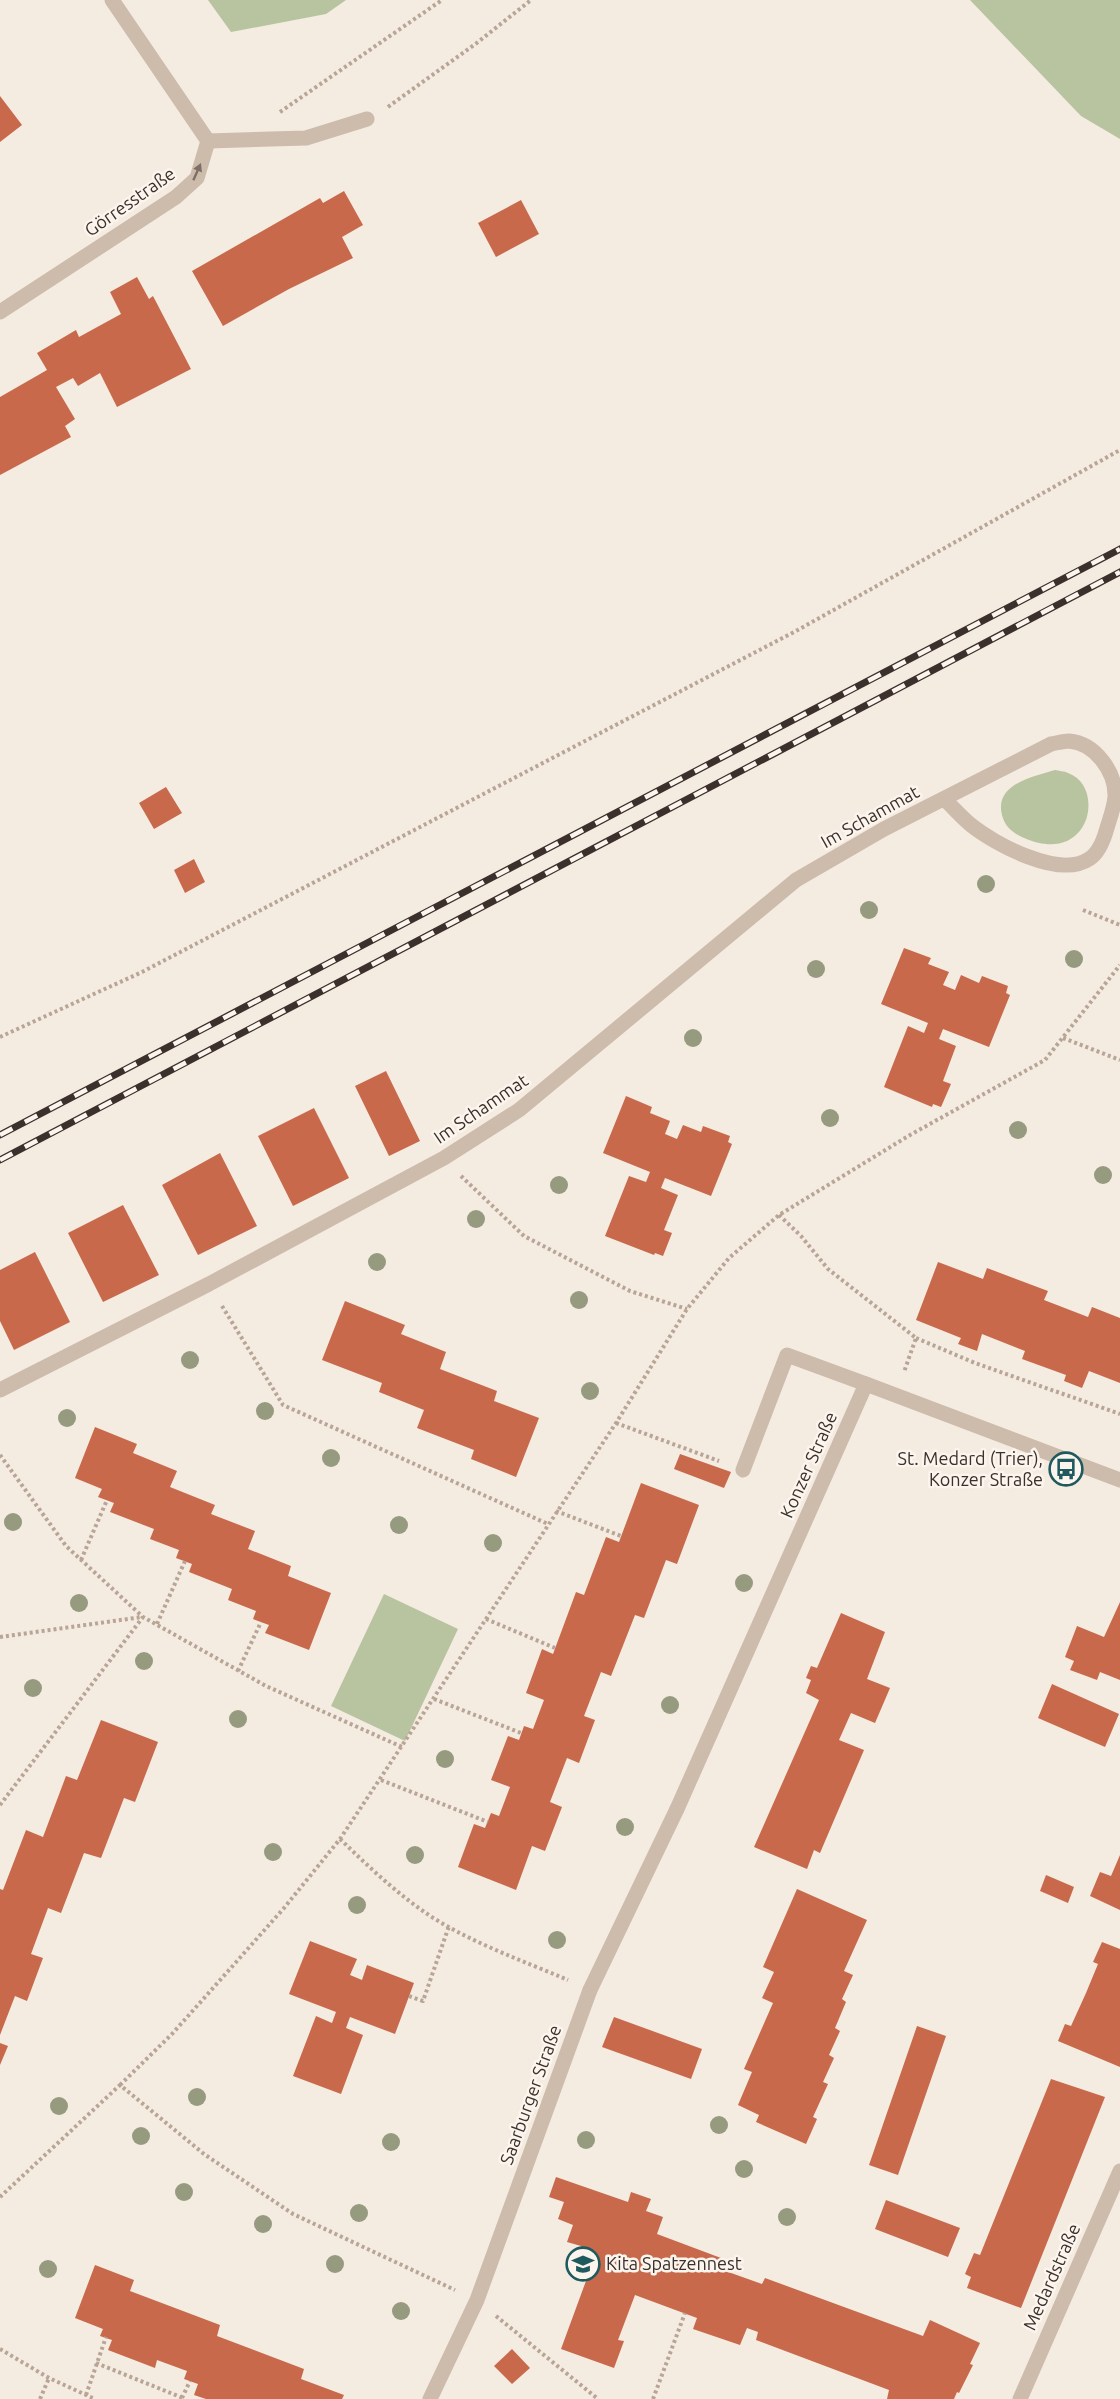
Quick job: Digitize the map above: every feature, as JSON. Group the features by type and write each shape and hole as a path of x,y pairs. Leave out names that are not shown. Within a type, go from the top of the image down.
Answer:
{"street":[{"path":"112,0 208,141 306,138 368,119"},
{"name":"Görresstraße","path":"0,312 176,197 197,178 208,141"},
{"name":"Im Schammat","path":"0,1390 209,1284 444,1158 519,1110 796,880 884,829 1051,744 1068,741 1081,744 1096,753 1113,779 1115,795 1112,814 1099,848 1092,858 1071,866 1040,860 1013,850 970,824 944,799"},
{"path":"743,1470 787,1355 1120,1480"},
{"name":"Konzer Straße","path":"676,1809 866,1384"},
{"name":"Saarburger Straße","path":"430,2399 477,2300 590,1990 676,1809"},
{"name":"Medardstraße","path":"1020,2399 1120,2171"}],"path":[{"path":"275,115 442,0"},
{"path":"368,119 478,42 531,0"},
{"path":"0,1037 142,972 775,642 1120,450"},
{"path":"1083,910 1120,925"},
{"path":"0,2198 172,2034 284,1908 340,1839 616,1423 687,1309 729,1258 779,1215 910,1135 1045,1060 1120,965"},
{"path":"1063,1038 1120,1060"},
{"path":"444,1158 474,1190 524,1236 630,1291 687,1309"},
{"path":"779,1215 801,1236 828,1269 916,1338 975,1363 1120,1414"},
{"path":"209,1284 283,1405 548,1524"},
{"path":"896,1395 916,1338"},
{"path":"616,1423 743,1470"},
{"path":"0,1455 66,1546 143,1617 266,1686 402,1747"},
{"path":"81,1560 107,1500"},
{"path":"556,1511 621,1536"},
{"path":"157,1624 184,1561"},
{"path":"0,1637 143,1617"},
{"path":"0,1805 143,1617"},
{"path":"486,1619 555,1648"},
{"path":"238,1671 261,1622"},
{"path":"434,1699 521,1734"},
{"path":"381,1780 488,1822"},
{"path":"340,1839 423,1912 590,1990"},
{"path":"409,1996 423,2001 449,1926"},
{"path":"120,2085 204,2154 293,2214 477,2300 598,2399"},
{"path":"653,2399 685,2313"},
{"path":"86,2395 106,2337"},
{"path":"0,2349 49,2378 95,2399"},
{"path":"96,2363 182,2398 190,2381"},
{"path":"40,2399 49,2378"}],"green space":[{"path":"208,0 346,0 326,14 231,32"},
{"path":"970,0 1120,0 1120,139 1081,116"},
{"path":"1055,770 1068,773 1080,781 1087,793 1088,807 1085,821 1077,834 1064,842 1047,844 1024,838 1010,829 1003,819 1001,804 1004,796 1009,789 1026,779"},
{"path":"384,1594 458,1629 405,1741 331,1706"}],"building":[{"path":"0,96 22,125 0,142"},
{"path":"344,191 363,225 342,237 353,258 289,289 223,326 192,271 320,198 323,203"},
{"path":"521,200 539,234 496,257 478,223"},
{"path":"137,277 149,299 153,296 191,369 117,407 100,373 78,386 73,378 56,387 75,419 65,426 71,437 0,475 0,397 47,370 37,353 76,330 79,337 121,314 110,292"},
{"path":"166,787 182,813 154,829 139,803"},
{"path":"194,859 205,882 185,893 174,870"},
{"path":"904,948 931,958 928,964 949,972 943,985 955,990 961,975 979,983 982,976 1008,986 1006,993 1010,995 989,1047 943,1029 939,1039 956,1046 943,1081 951,1084 941,1107 933,1104 932,1107 884,1087 908,1026 924,1033 928,1023 881,1004"},
{"path":"386,1071 420,1141 389,1156 355,1086"},
{"path":"626,1096 652,1107 650,1113 670,1121 665,1134 677,1139 683,1125 701,1132 703,1126 730,1136 728,1142 732,1144 711,1196 665,1178 661,1188 678,1195 664,1230 672,1233 663,1256 655,1253 654,1255 605,1236 629,1176 646,1182 650,1172 603,1153"},
{"path":"314,1108 349,1178 293,1206 258,1136"},
{"path":"220,1153 257,1226 198,1255 162,1185"},
{"path":"123,1205 159,1275 103,1302 68,1233"},
{"path":"35,1252 70,1322 14,1350 0,1321 0,1270"},
{"path":"938,1262 983,1279 987,1268 1048,1291 1044,1300 1088,1317 1092,1307 1120,1318 1120,1383 1089,1371 1082,1388 1064,1381 1066,1375 1022,1359 1025,1351 982,1334 977,1351 958,1344 961,1338 916,1320"},
{"path":"345,1301 405,1325 401,1334 446,1352 440,1369 497,1391 494,1401 539,1418 516,1477 471,1459 474,1450 417,1428 424,1410 379,1392 382,1383 322,1360"},
{"path":"95,1427 137,1444 133,1453 177,1471 170,1487 215,1505 211,1514 255,1531 248,1549 291,1566 288,1576 331,1593 309,1650 265,1633 269,1625 253,1619 256,1611 228,1600 232,1589 189,1572 192,1564 176,1558 179,1550 150,1539 154,1529 110,1512 114,1503 98,1497 102,1489 75,1478"},
{"path":"680,1454 731,1472 724,1488 674,1469"},
{"path":"641,1483 699,1505 677,1564 666,1560 644,1618 635,1615 611,1676 601,1672 584,1716 595,1720 579,1763 567,1758 550,1802 562,1807 545,1851 532,1846 516,1890 458,1867 474,1824 485,1828 491,1813 499,1816 510,1787 491,1780 508,1736 519,1740 524,1726 533,1729 544,1700 526,1693 542,1649 553,1654 576,1592 584,1595 606,1537 619,1542"},
{"path":"1120,1602 1120,1680 1100,1672 1097,1680 1070,1670 1074,1661 1065,1657 1077,1626 1104,1637"},
{"path":"841,1613 885,1632 867,1679 890,1688 875,1723 851,1713 839,1740 864,1750 820,1853 814,1850 807,1869 754,1847 819,1700 806,1693 811,1680 806,1678 811,1666 817,1668"},
{"path":"1052,1684 1119,1714 1105,1747 1038,1718"},
{"path":"101,1720 158,1742 135,1802 124,1798 101,1858 84,1853 61,1913 48,1908 31,1954 43,1958 27,2001 15,1996 0,2035 0,1889 3,1890 26,1830 43,1837 66,1776 77,1780"},
{"path":"1120,1855 1120,1910 1090,1896 1100,1872 1111,1876"},
{"path":"1046,1875 1074,1887 1068,1903 1040,1891"},
{"path":"797,1889 867,1920 844,1971 853,1975 842,1999 846,2002 835,2028 840,2031 829,2055 834,2058 823,2082 828,2084 813,2117 817,2119 806,2144 756,2122 759,2115 738,2105 752,2072 744,2069 773,2003 762,1998 774,1972 763,1967"},
{"path":"310,1941 357,1959 350,1975 362,1980 367,1965 414,1983 395,2034 350,2017 346,2028 363,2035 341,2094 293,2076 316,2016 332,2023 336,2012 289,1994"},
{"path":"1102,1942 1120,1949 1120,2067 1058,2041 1065,2024 1071,2026 1086,1993 1098,1964 1093,1962"},
{"path":"614,2017 702,2049 691,2079 602,2047"},
{"path":"917,2026 946,2036 898,2175 869,2165"},
{"path":"0,2043 8,2046 0,2065"},
{"path":"1051,2079 1105,2097 1021,2308 967,2288 971,2277 965,2274 974,2253 980,2255"},
{"path":"556,2177 628,2202 631,2192 651,2199 646,2211 663,2217 657,2234 721,2258 717,2268 762,2284 765,2278 923,2336 930,2320 980,2343 970,2364 973,2365 954,2399 887,2399 889,2390 756,2340 758,2332 747,2328 740,2345 693,2329 697,2318 635,2295 618,2340 624,2341 614,2368 561,2349 590,2270 575,2265 581,2246 567,2242 573,2225 558,2219 564,2202 549,2197"},
{"path":"886,2200 960,2228 948,2257 875,2229"},
{"path":"95,2265 134,2280 130,2291 220,2325 217,2336 304,2369 301,2379 344,2395 342,2399 206,2399 194,2395 198,2384 184,2379 187,2371 157,2360 155,2368 108,2350 112,2340 100,2336 103,2329 75,2318"},
{"path":"512,2349 530,2368 512,2384 494,2366"}],"railway":[{"path":"0,1135 1120,549"},
{"path":"0,1160 1120,572"}],"place":[{"name":"St. Medard (Trier), Konzer Straße","path":"1066,1469"},
{"name":"Kita Spatzennest","path":"583,2264"}]}
